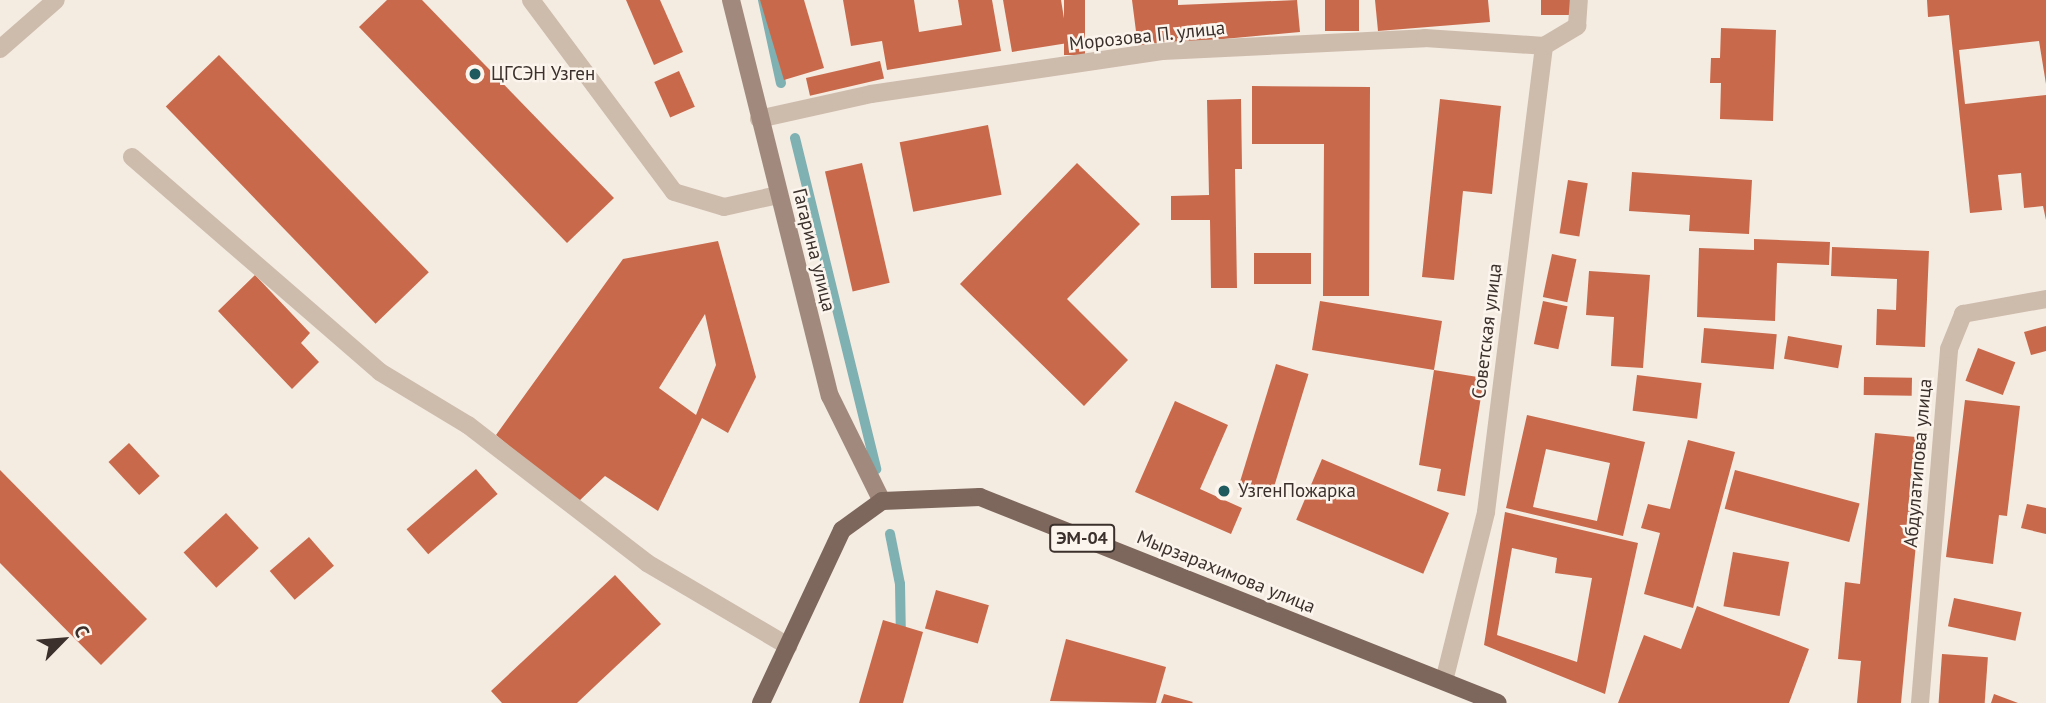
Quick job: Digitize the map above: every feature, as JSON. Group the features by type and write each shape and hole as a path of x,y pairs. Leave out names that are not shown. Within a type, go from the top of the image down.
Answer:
{"main road":[{"name":"Мырзарахимова улица","path":"882,501 980,497 1444,681 1464,696 1498,703"},
{"path":"761,703 842,530 882,501"}],"street":[{"path":"0,49 56,0"},
{"path":"531,0 674,192 724,206 778,195"},
{"name":"Гагарина улица","path":"731,0 830,396 882,501"},
{"path":"1544,46 1577,26 1579,0"},
{"name":"Морозова П. улица","path":"759,119 871,94 1162,51 1425,38 1544,46"},
{"name":"Советская улица","path":"1444,681 1486,512 1544,46"},
{"path":"132,156 380,372 468,425 646,563 788,646"},
{"name":"Абдулатипова улица","path":"1920,703 1949,349 1963,314 2046,299"}],"building":[{"path":"387,0 422,0 614,198 567,243 359,27"},
{"path":"626,0 660,0 683,52 654,65"},
{"path":"760,0 804,0 824,68 784,80"},
{"path":"843,0 914,0 919,32 962,25 958,0 992,0 1001,51 887,70 882,41 851,46"},
{"path":"1003,0 1061,0 1068,43 1012,52"},
{"path":"1064,0 1085,0 1085,55 1064,55"},
{"path":"1132,0 1178,0 1178,5 1297,0 1300,32 1138,47"},
{"path":"1325,0 1359,0 1359,31 1325,31"},
{"path":"1375,0 1488,0 1490,22 1378,31"},
{"path":"1541,0 1574,0 1574,15 1541,15"},
{"path":"1927,0 2046,0 2046,84 2039,41 1959,50 1965,104 2046,95 2046,220 2043,206 2024,208 2021,173 1998,175 2002,210 1970,213 1949,15 1928,17"},
{"path":"1721,28 1776,30 1773,121 1720,119 1721,83 1710,83 1711,58 1720,58"},
{"path":"219,55 429,272 376,324 166,106"},
{"path":"880,61 884,79 810,96 806,78"},
{"path":"679,71 695,107 670,118 654,82"},
{"path":"1252,86 1370,87 1369,296 1323,296 1324,144 1252,144"},
{"path":"1241,99 1242,169 1235,169 1237,288 1211,288 1210,220 1171,220 1171,196 1209,195 1207,100"},
{"path":"1440,99 1501,106 1492,194 1463,191 1454,280 1422,277"},
{"path":"988,125 1002,195 913,212 900,142"},
{"path":"862,163 890,283 853,291 825,172"},
{"path":"1077,163 1140,224 1067,299 1128,360 1084,406 960,284"},
{"path":"1632,172 1752,180 1749,234 1689,231 1690,215 1629,211"},
{"path":"1568,180 1588,183 1579,236 1560,233"},
{"path":"1754,239 1830,242 1829,265 1777,263 1775,321 1697,317 1699,248 1754,250"},
{"path":"718,241 756,377 728,433 702,418 658,511 605,476 577,503 496,435 623,259","holes":["705,314 716,365 696,415 659,388"]},
{"path":"1832,247 1929,251 1925,347 1876,345 1877,309 1896,310 1897,279 1831,276"},
{"path":"1254,253 1311,253 1311,284 1254,284"},
{"path":"1552,254 1576,259 1567,302 1543,297"},
{"path":"1589,271 1650,275 1643,368 1611,366 1614,317 1586,315"},
{"path":"255,275 310,333 301,343 319,362 292,389 218,311"},
{"path":"1320,301 1442,321 1434,370 1312,350"},
{"path":"1543,301 1567,306 1558,349 1534,344"},
{"path":"2046,326 2046,351 2031,355 2024,332"},
{"path":"1704,328 1777,334 1774,369 1701,363"},
{"path":"1788,336 1842,346 1838,368 1784,359"},
{"path":"1978,348 2015,362 2003,395 1965,381"},
{"path":"1276,364 1309,374 1270,499 1238,489"},
{"path":"1434,370 1484,378 1465,496 1437,491 1441,469 1419,465"},
{"path":"1637,375 1702,383 1697,419 1633,411"},
{"path":"1864,377 1912,378 1912,396 1864,395"},
{"path":"1965,400 2020,406 2007,516 1999,515 1993,564 1946,557"},
{"path":"1175,401 1228,425 1200,489 1242,508 1231,534 1135,492"},
{"path":"1527,415 1645,442 1623,536 1506,508","holes":["1546,449 1610,463 1597,521 1533,507"]},
{"path":"1875,433 1926,438 1901,703 1857,703 1861,661 1838,659 1845,582 1860,584"},
{"path":"1688,440 1735,452 1693,608 1644,594 1660,533 1641,528 1648,504 1670,509"},
{"path":"129,443 160,476 139,495 109,462"},
{"path":"1322,459 1449,513 1423,574 1296,520"},
{"path":"476,469 498,494 428,554 407,529"},
{"path":"0,470 147,619 101,665 0,563"},
{"path":"1735,470 1860,503 1849,542 1725,509"},
{"path":"2027,504 2046,508 2046,534 2021,528"},
{"path":"1505,512 1638,543 1605,694 1484,645","holes":["1512,548 1557,558 1555,573 1592,578 1577,662 1497,635"]},
{"path":"226,513 259,548 216,588 184,553"},
{"path":"309,537 334,566 295,600 270,571"},
{"path":"1733,552 1789,562 1780,616 1723,606"},
{"path":"615,575 661,624 577,703 502,703 491,691"},
{"path":"936,590 989,605 978,644 925,628"},
{"path":"1954,598 2021,612 2015,641 1948,626"},
{"path":"1697,606 1809,649 1789,703 1618,703 1644,635 1681,649"},
{"path":"883,620 923,632 903,703 859,703"},
{"path":"1066,639 1166,667 1156,703 1050,701"},
{"path":"1942,654 1988,657 1985,703 1939,703"},
{"path":"1164,694 1193,702 1161,703"},
{"path":"1994,694 2018,703 1991,703"}],"waterway":[{"path":"763,0 781,83"},
{"path":"795,138 876,469"},
{"path":"890,534 900,584 901,639"}],"place":[{"name":"ЦГСЭН Узген","path":"475,74"},
{"name":"УзгенПожарка","path":"1224,491"}]}
